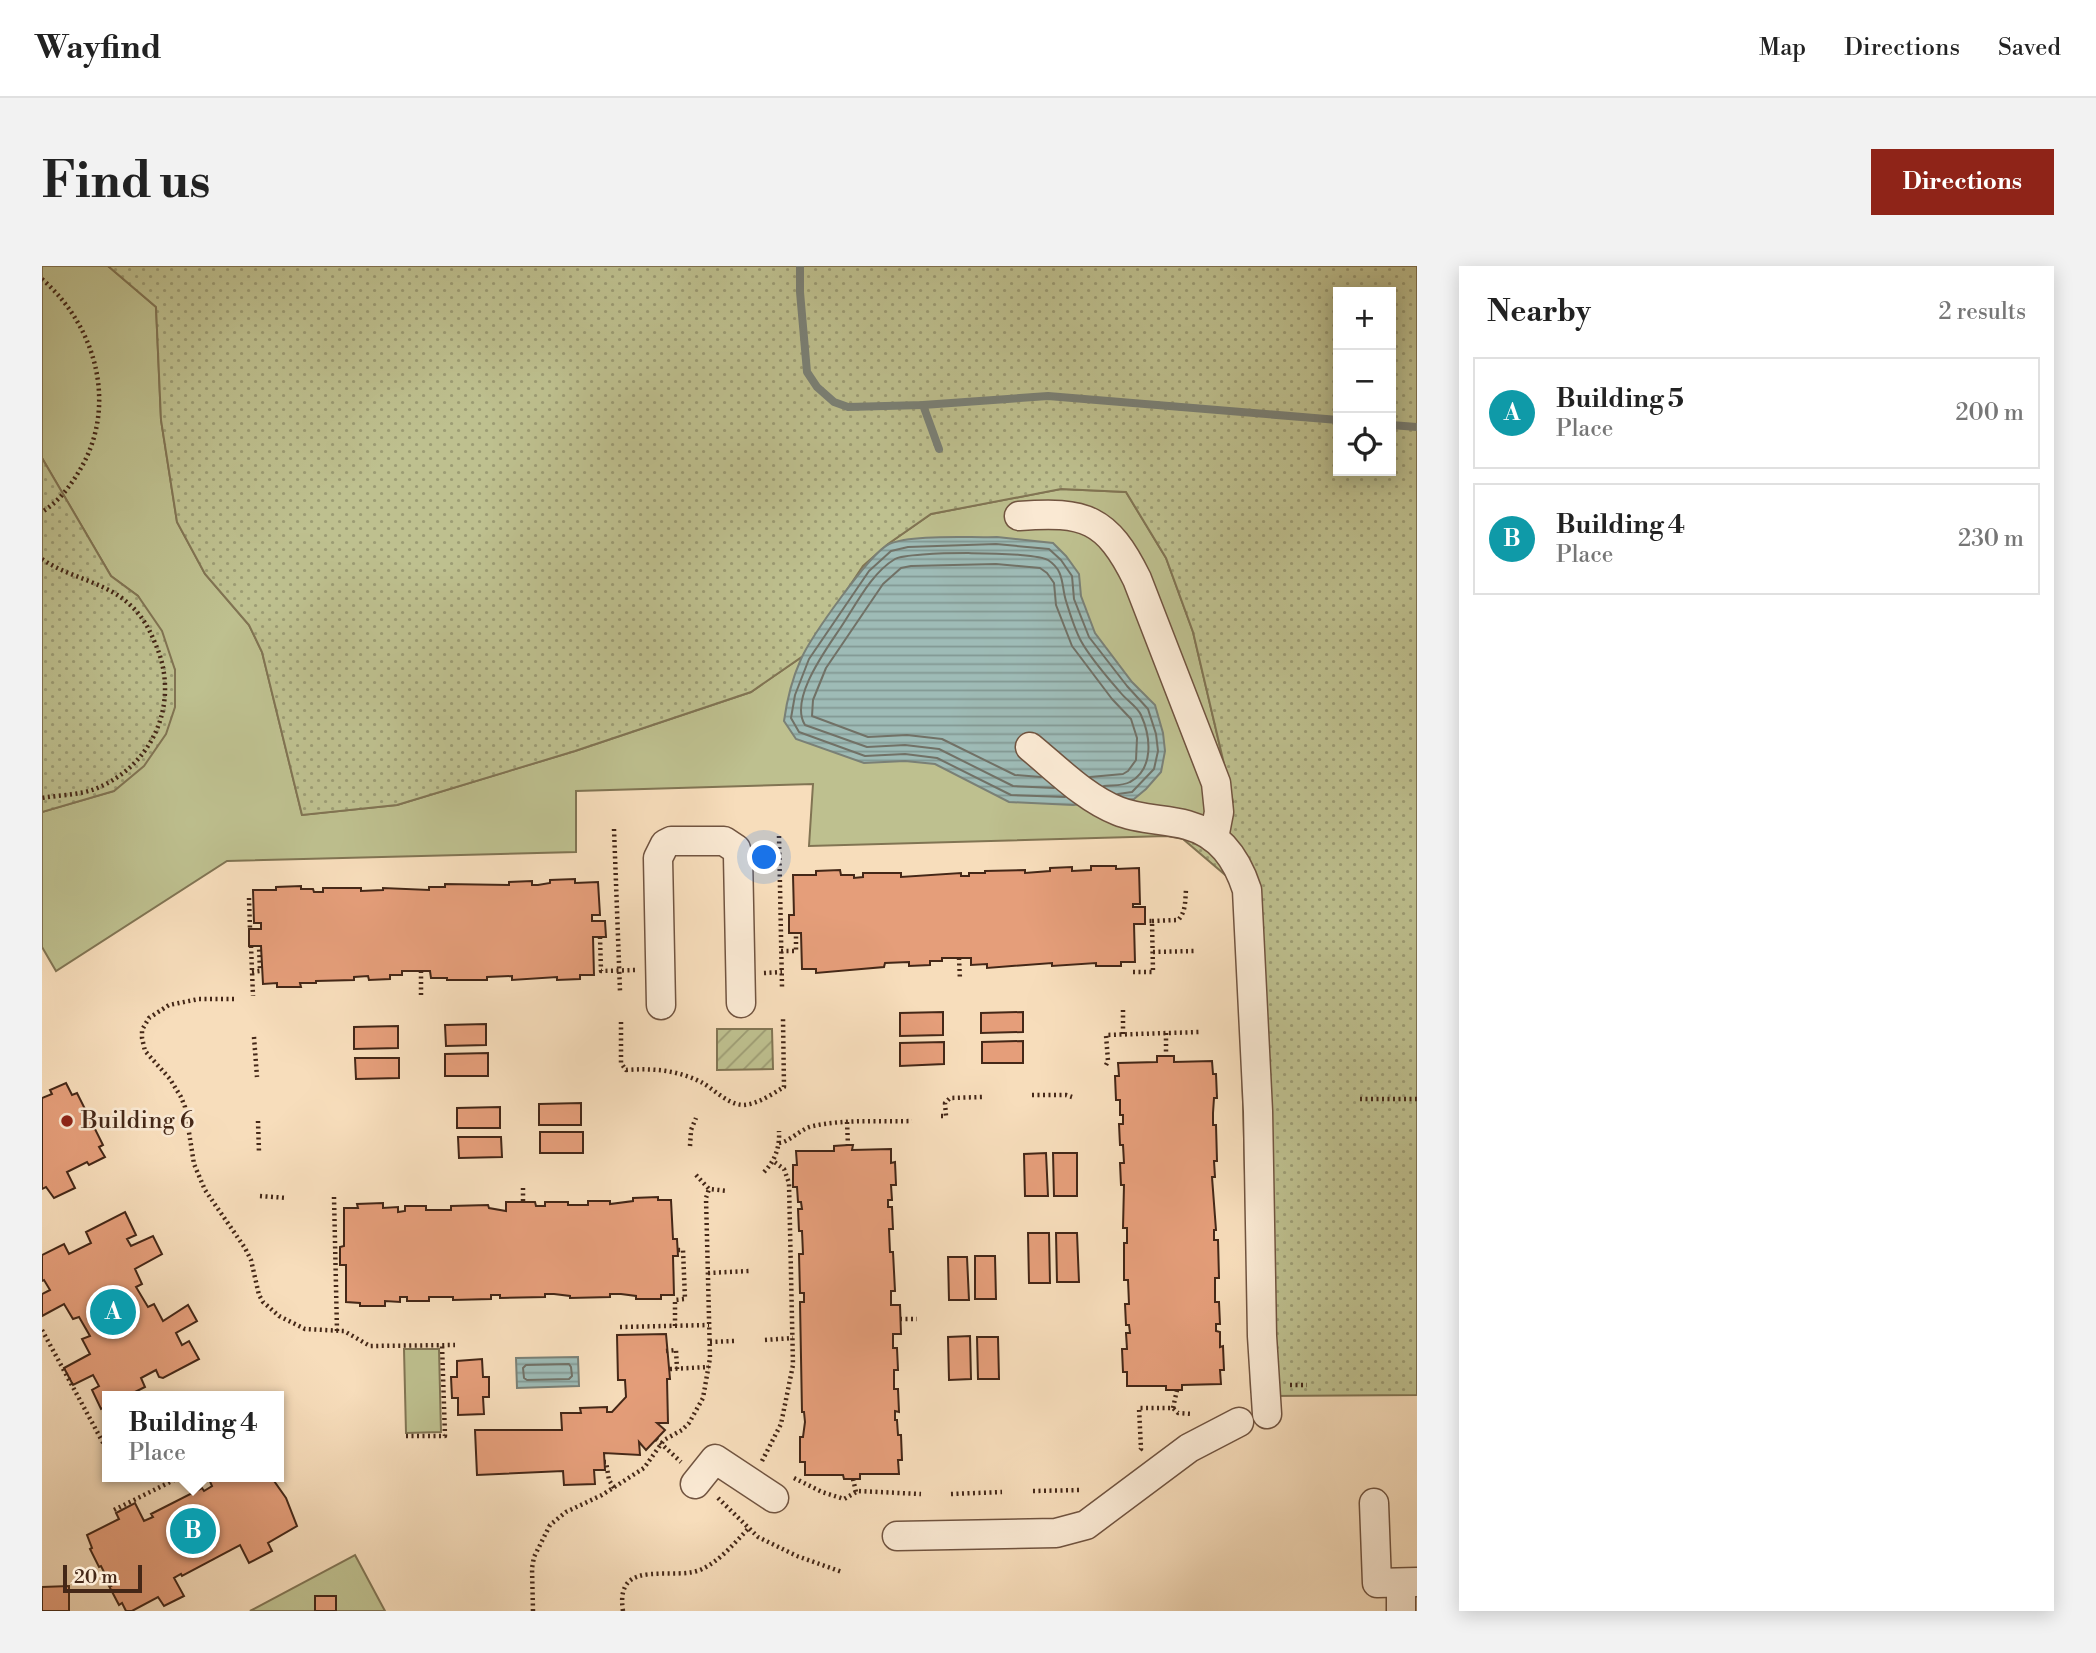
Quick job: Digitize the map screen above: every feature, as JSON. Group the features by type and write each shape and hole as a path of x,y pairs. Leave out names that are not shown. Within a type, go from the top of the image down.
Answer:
{"lane":[{"path":"1018,516 1050,514 1093,523 1113,537 1125,554 1216,783 1219,812 1214,838"},
{"path":"1030,747 1100,802 1120,812 1188,825 1214,838 1230,851 1241,872 1247,890 1258,1111 1262,1336 1267,1414"},
{"path":"661,1006 658,858 665,844 671,841 724,841 736,849 741,1003"},
{"path":"897,1536 1056,1533 1074,1530 1086,1525 1189,1448 1238,1422"},
{"path":"699,1482 715,1459 780,1486"},
{"path":"1374,1503 1377,1583 1409,1583 1401,1611"}],"path":[{"path":"42,279 63,299 82,327 95,360 99,394 95,437 83,466 58,499 42,512"},
{"path":"42,559 57,569 104,587 128,603 147,625 162,657 166,676 164,710 153,740 138,760 95,789 42,798"},
{"path":"614,829 620,991"},
{"path":"779,836 782,987"},
{"path":"1133,972 1143,975 1153,972 1149,921 1181,918 1186,890"},
{"path":"249,898 250,929"},
{"path":"781,951 796,951 796,933"},
{"path":"600,937 601,971 644,970"},
{"path":"251,946 253,996"},
{"path":"252,972 260,971 259,946"},
{"path":"1153,952 1196,951"},
{"path":"959,958 960,980"},
{"path":"421,971 421,997"},
{"path":"234,999 199,999 169,1005 145,1023 142,1030 143,1045 181,1097 197,1171 205,1190 245,1248 263,1302 279,1316 305,1329 348,1332 370,1346 455,1345"},
{"path":"1123,1010 1124,1034"},
{"path":"621,1022 621,1063 626,1070 671,1072 694,1079 718,1096 743,1105 761,1101 784,1087 783,1018"},
{"path":"1166,1032 1166,1056"},
{"path":"1106,1065 1106,1035 1200,1032"},
{"path":"254,1037 257,1077"},
{"path":"1032,1095 1072,1097"},
{"path":"941,1116 946,1116 945,1103 950,1098 983,1097"},
{"path":"1360,1099 1417,1099"},
{"path":"690,1146 691,1130 696,1118"},
{"path":"258,1121 259,1153"},
{"path":"779,1143 807,1128 848,1122 912,1121"},
{"path":"848,1122 848,1145"},
{"path":"764,1172 773,1161 779,1143 779,1131"},
{"path":"758,1468 775,1438 784,1413 793,1365 789,1183 784,1169 773,1161"},
{"path":"696,1175 709,1189 728,1191"},
{"path":"523,1188 523,1202"},
{"path":"533,1611 534,1557 550,1525 566,1512 614,1488 644,1468 662,1443 682,1430 697,1412 709,1367 706,1198 709,1189"},
{"path":"260,1195 287,1198"},
{"path":"334,1197 338,1255 337,1331"},
{"path":"675,1326 675,1300 684,1299 683,1250 677,1250"},
{"path":"708,1273 749,1271"},
{"path":"900,1319 917,1319"},
{"path":"620,1327 709,1325"},
{"path":"42,1330 102,1441"},
{"path":"765,1340 793,1338"},
{"path":"710,1342 735,1341"},
{"path":"407,1436 445,1436 442,1345"},
{"path":"666,1351 676,1350 677,1368"},
{"path":"670,1369 709,1367"},
{"path":"1173,1408 1177,1390"},
{"path":"656,1439 758,1537 776,1547 842,1572"},
{"path":"762,1460 775,1467"},
{"path":"604,1462 614,1488"},
{"path":"853,1479 856,1492"},
{"path":"114,1510 171,1482"},
{"path":"780,1486 844,1499 856,1492 921,1494"},
{"path":"1033,1491 1082,1490"},
{"path":"951,1494 1002,1492"},
{"path":"622,1611 622,1596 625,1586 631,1580 652,1574 685,1573 704,1569 749,1528"}],"green space":[{"path":"42,266 108,266 156,307 161,420 177,522 205,574 249,625 262,652 302,815 397,805 575,751 751,692 803,656 863,566 888,544 931,514 1061,489 1126,492 1166,558 1193,632 1233,802 1183,839 1167,836 809,846 813,784 576,791 576,852 227,861 56,971 42,947 42,812 114,791 175,670 138,596 111,576 42,458"},
{"path":"108,266 1417,266 1417,1395 1256,1396 1251,1392 1237,885 1183,839 1233,802 1193,632 1166,558 1126,492 1061,489 931,514 888,544 863,566 803,656 751,692 575,751 397,805 302,815 262,652 249,625 205,574 177,522 161,420 156,307"},
{"path":"42,458 111,576 138,596 162,631 175,670 175,707 166,734 144,766 114,791 42,812"},
{"path":"717,1029 772,1029 773,1069 717,1070"},
{"path":"404,1349 439,1349 441,1432 406,1433"},
{"path":"355,1555 385,1611 250,1611"}],"water":[{"path":"997,537 1053,543 1066,556 1079,574 1081,596 1095,633 1132,682 1155,705 1165,751 1161,772 1134,799 1073,805 1009,802 935,764 905,761 864,763 796,739 784,721 792,682 807,648 841,597 880,551 889,544 912,539"},
{"path":"578,1357 579,1386 517,1388 516,1358"}],"building":[{"path":"1091,866 1139,868 1140,904 1133,904 1133,907 1145,907 1145,924 1134,924 1135,962 1121,962 1121,966 1096,966 1096,963 1052,966 1052,963 987,968 987,964 971,965 971,958 942,958 942,961 930,961 930,965 885,963 884,967 816,973 816,969 802,969 801,933 789,933 789,915 794,915 793,875 816,875 816,871 840,870 841,875 854,875 854,878 863,877 863,873 901,873 901,877 961,873 961,876 969,876 969,873 985,871 1025,870 1025,873 1072,867 1072,871 1091,870"},
{"path":"575,879 575,883 598,882 600,915 592,915 592,921 605,921 606,937 593,937 594,975 580,975 580,979 557,980 557,977 512,980 512,976 487,977 487,980 447,980 431,978 430,971 402,971 402,975 390,975 390,979 369,980 368,976 354,977 354,980 300,983 301,987 277,987 277,983 263,984 261,946 249,946 249,929 261,929 261,923 254,923 253,890 301,886 301,889 313,889 314,892 323,892 323,888 361,888 361,891 383,888 429,890 429,887 445,887 445,884 509,885 509,882 532,881 532,885 538,885 550,883 550,880"},
{"path":"943,1012 943,1035 900,1036 900,1013"},
{"path":"1023,1012 1023,1032 981,1033 981,1013"},
{"path":"486,1024 486,1045 446,1046 445,1025"},
{"path":"398,1026 398,1048 354,1049 354,1027"},
{"path":"1023,1041 1023,1063 982,1063 982,1042"},
{"path":"944,1042 944,1064 900,1066 900,1043"},
{"path":"488,1053 488,1076 445,1076 445,1054"},
{"path":"1157,1056 1174,1056 1174,1062 1212,1061 1213,1074 1216,1074 1217,1098 1214,1098 1213,1125 1216,1125 1217,1161 1214,1161 1215,1177 1212,1177 1216,1230 1214,1240 1218,1240 1219,1278 1215,1278 1215,1302 1219,1302 1220,1324 1216,1324 1216,1331 1220,1332 1220,1347 1223,1346 1224,1370 1220,1370 1221,1384 1182,1385 1182,1390 1166,1390 1166,1386 1127,1386 1127,1372 1123,1372 1122,1349 1127,1349 1126,1333 1130,1333 1129,1325 1126,1325 1125,1304 1129,1304 1128,1280 1124,1280 1124,1243 1127,1243 1127,1228 1123,1228 1124,1185 1121,1185 1120,1163 1124,1163 1119,1124 1123,1124 1123,1115 1120,1115 1120,1100 1116,1100 1115,1076 1119,1076 1118,1063 1157,1062"},
{"path":"355,1058 399,1058 399,1078 356,1079"},
{"name":"Building 6","path":"66,1083 72,1095 77,1093 103,1145 99,1147 105,1157 67,1172 75,1188 54,1198 46,1187 42,1189 42,1098 52,1094 50,1090"},
{"path":"581,1103 581,1125 539,1125 539,1104"},
{"path":"500,1107 500,1128 457,1128 457,1108"},
{"path":"540,1132 583,1132 583,1153 540,1153"},
{"path":"458,1137 501,1137 502,1157 459,1158"},
{"path":"853,1145 852,1150 891,1149 891,1163 895,1162 896,1185 891,1185 892,1200 888,1200 888,1207 892,1207 893,1229 889,1229 895,1291 891,1291 891,1305 900,1305 901,1334 893,1334 893,1348 897,1348 898,1370 894,1370 894,1389 898,1389 899,1412 895,1411 895,1420 898,1435 901,1435 902,1460 898,1460 899,1474 860,1474 860,1479 844,1479 843,1475 805,1475 805,1462 800,1462 800,1437 803,1437 805,1422 802,1412 800,1302 804,1302 804,1293 800,1293 799,1254 803,1254 798,1209 802,1209 801,1202 798,1202 797,1187 793,1187 793,1165 797,1165 796,1151 834,1151 834,1146"},
{"path":"1046,1153 1048,1196 1025,1196 1024,1154"},
{"path":"1053,1153 1077,1153 1077,1196 1054,1196"},
{"path":"658,1197 658,1200 671,1200 673,1239 677,1239 678,1256 673,1256 674,1295 661,1295 661,1299 636,1299 636,1296 621,1294 610,1294 610,1297 570,1298 554,1294 545,1294 545,1297 500,1298 500,1295 491,1295 491,1299 453,1300 453,1297 429,1297 429,1301 407,1301 407,1297 400,1297 400,1302 385,1301 385,1306 360,1306 360,1303 346,1302 346,1265 340,1265 340,1247 344,1246 344,1208 358,1208 357,1204 383,1203 383,1208 398,1207 398,1212 405,1211 405,1206 426,1206 426,1210 451,1210 451,1206 488,1205 489,1208 506,1211 506,1202 535,1202 536,1206 545,1206 545,1202 588,1205 588,1201 610,1201 610,1204 633,1201 633,1198"},
{"path":"125,1212 136,1235 127,1239 131,1246 153,1236 162,1254 135,1269 142,1284 136,1287 148,1307 154,1304 163,1321 188,1305 197,1321 176,1333 182,1345 189,1341 199,1359 163,1378 159,1377 156,1370 141,1378 145,1387 137,1391 102,1391 101,1409 92,1390 99,1386 93,1375 73,1385 64,1368 90,1354 82,1339 90,1336 79,1317 73,1319 64,1304 42,1316 42,1294 50,1290 44,1280 42,1281 42,1255 64,1244 69,1254 91,1243 86,1232"},
{"path":"1028,1233 1049,1233 1050,1283 1029,1283"},
{"path":"1056,1233 1077,1233 1079,1282 1057,1282"},
{"path":"975,1256 995,1256 996,1299 975,1299"},
{"path":"948,1257 967,1257 969,1300 949,1300"},
{"path":"666,1334 670,1379 667,1379 668,1423 657,1423 665,1430 646,1450 639,1442 640,1455 604,1453 605,1470 594,1470 595,1484 564,1485 563,1471 477,1475 475,1430 562,1430 561,1413 581,1413 580,1408 607,1407 607,1412 612,1412 626,1397 625,1380 618,1380 617,1335"},
{"path":"970,1336 971,1379 949,1380 948,1337"},
{"path":"977,1337 998,1337 999,1379 978,1379"},
{"path":"482,1359 483,1377 489,1377 489,1397 483,1397 484,1414 458,1415 458,1398 452,1398 451,1377 457,1377 457,1361"},
{"path":"210,1482 275,1482 286,1498 297,1526 268,1543 272,1551 249,1563 240,1545 174,1578 184,1596 164,1606 158,1597 132,1611 126,1611 122,1603 119,1605 101,1566 99,1567 90,1549 92,1548 87,1535 119,1519 116,1513 135,1503 144,1521 153,1517 151,1514 202,1488 204,1491 212,1486"},
{"path":"69,1586 69,1611 42,1611 42,1587"},
{"path":"315,1596 336,1596 336,1611 315,1611"}],"waterway":[{"path":"800,266 807,372 817,387 834,402 848,407 923,405 1048,396 1333,420"},
{"path":"923,405 939,449"},
{"path":"1396,425 1417,427"}],"place":[{"name":"Building 6","path":"67,1121"},
{"name":"Building 5","path":"113,1312"},
{"name":"Building 4","path":"193,1531"}]}
